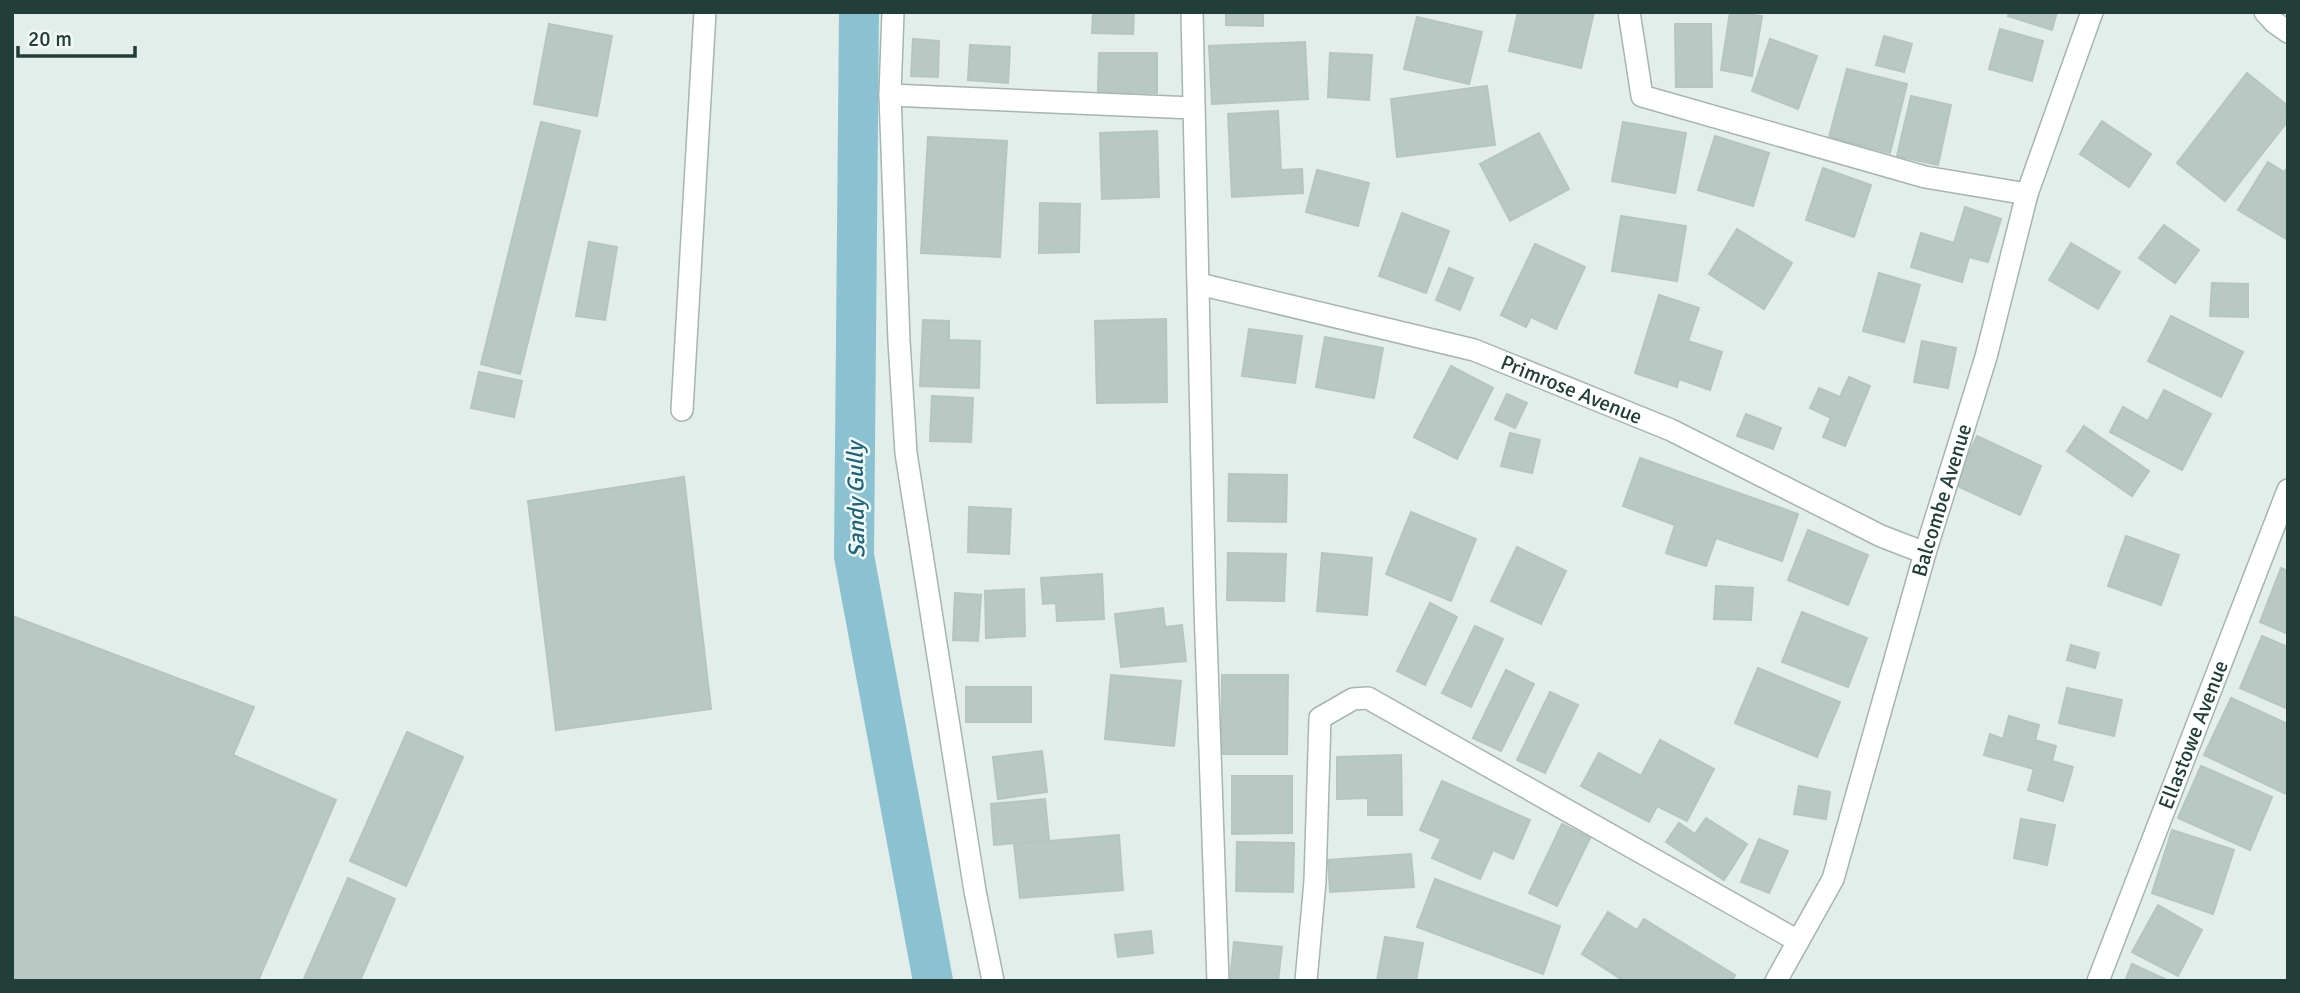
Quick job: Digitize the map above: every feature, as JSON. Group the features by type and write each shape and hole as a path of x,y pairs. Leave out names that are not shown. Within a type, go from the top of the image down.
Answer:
{"street":[{"path":"682,410 705,12"},
{"path":"893,12 890,95 906,453 973,877 993,981"},
{"path":"1192,12 1205,608 1218,981"},
{"path":"1629,12 1642,96 1926,177 2027,194"},
{"name":"Balcombe Avenue","path":"1776,981 1833,879 1925,553 1986,357 2027,194 2092,12"},
{"path":"2265,12 2288,32"},
{"path":"890,95 1193,108"},
{"name":"Primrose Avenue","path":"1199,284 1474,350 1671,430 1881,536 1925,553"},
{"name":"Ellastowe Avenue","path":"2098,981 2288,490"},
{"path":"1306,981 1315,881 1320,718 1353,699 1368,698 1798,941"}],"building":[{"path":"1093,12 1134,12 1133,34 1092,33"},
{"path":"1226,12 1263,12 1263,26 1226,25"},
{"path":"1518,12 1594,12 1581,68 1509,51"},
{"path":"1730,12 1762,16 1752,76 1721,70"},
{"path":"2009,12 2057,12 2052,30 2008,16"},
{"path":"1417,17 1482,32 1469,84 1404,69"},
{"path":"549,24 612,36 597,116 534,104"},
{"path":"1675,24 1711,24 1712,87 1676,87"},
{"path":"2000,29 2043,41 2032,81 1989,69"},
{"path":"1884,36 1912,44 1904,72 1876,65"},
{"path":"913,39 939,41 938,77 911,76"},
{"path":"1770,39 1817,56 1798,109 1752,91"},
{"path":"1305,42 1308,99 1212,104 1209,46"},
{"path":"970,45 1010,47 1008,83 968,80"},
{"path":"1099,53 1157,53 1157,93 1098,92"},
{"path":"1330,53 1372,55 1369,100 1328,97"},
{"path":"1847,69 1907,84 1890,153 1829,137"},
{"path":"2247,73 2288,106 2288,121 2225,201 2177,163"},
{"path":"1487,86 1495,145 1397,157 1391,99"},
{"path":"1911,96 1951,105 1938,165 1897,156"},
{"path":"1278,111 1281,170 1302,169 1303,193 1232,197 1228,114"},
{"path":"2102,121 2151,154 2129,187 2080,154"},
{"path":"541,122 580,131 520,374 481,364"},
{"path":"1623,122 1686,133 1675,193 1612,181"},
{"path":"1157,131 1159,197 1102,199 1100,133"},
{"path":"1539,133 1569,189 1510,221 1480,164"},
{"path":"1715,136 1769,153 1753,206 1698,190"},
{"path":"928,137 1007,141 1000,257 921,253"},
{"path":"2268,162 2284,172 2288,167 2288,240 2238,210"},
{"path":"1823,168 1871,185 1854,237 1806,220"},
{"path":"1317,170 1369,183 1358,226 1306,212"},
{"path":"1040,203 1080,204 1079,252 1039,253"},
{"path":"1965,207 2001,219 1988,262 1969,257 1962,282 1911,267 1921,233 1954,243"},
{"path":"1402,213 1449,231 1426,293 1379,276"},
{"path":"1621,216 1686,226 1677,281 1612,271"},
{"path":"2164,225 2199,250 2175,283 2139,258"},
{"path":"1737,229 1792,263 1764,309 1709,274"},
{"path":"589,242 617,247 605,320 576,316"},
{"path":"2071,243 2120,272 2098,309 2049,280"},
{"path":"1535,244 1585,267 1556,329 1531,317 1526,327 1501,315"},
{"path":"1449,268 1473,278 1460,310 1436,300"},
{"path":"1879,273 1920,285 1904,342 1863,331"},
{"path":"2212,283 2248,284 2248,317 2210,316"},
{"path":"1659,295 1699,308 1688,341 1722,352 1710,390 1679,379 1677,387 1635,373"},
{"path":"2171,316 2243,352 2221,397 2148,361"},
{"path":"1166,319 1167,402 1097,403 1095,321"},
{"path":"923,320 949,321 949,340 980,341 979,388 920,386"},
{"path":"1249,329 1302,336 1295,383 1242,376"},
{"path":"1325,337 1383,348 1374,398 1316,387"},
{"path":"1922,341 1956,348 1948,388 1914,382"},
{"path":"1451,366 1493,388 1457,459 1414,437"},
{"path":"479,372 522,381 514,417 471,408"},
{"path":"1849,377 1870,386 1845,446 1823,437 1831,418 1810,408 1819,388 1840,397"},
{"path":"2164,390 2211,414 2182,470 2110,432 2123,407 2148,421"},
{"path":"1507,394 1527,403 1515,428 1495,419"},
{"path":"932,396 973,398 971,442 930,441"},
{"path":"1746,414 1781,428 1773,449 1737,436"},
{"path":"2084,426 2149,471 2132,496 2067,451"},
{"path":"1510,433 1540,440 1532,473 1501,466"},
{"path":"1977,436 2041,466 2020,515 1955,485"},
{"path":"1640,458 1798,514 1782,561 1716,538 1706,566 1666,553 1675,525 1623,506"},
{"path":"1229,474 1287,475 1286,522 1228,521"},
{"path":"684,477 711,709 556,730 528,501"},
{"path":"969,507 1011,509 1009,554 968,552"},
{"path":"1411,512 1476,539 1451,601 1386,574"},
{"path":"1808,530 1868,555 1848,605 1788,580"},
{"path":"2126,536 2179,555 2161,605 2108,586"},
{"path":"1517,547 1566,571 1541,624 1491,601"},
{"path":"1228,553 1286,554 1284,601 1227,600"},
{"path":"1322,553 1372,558 1367,615 1317,611"},
{"path":"2281,568 2288,571 2288,634 2260,622"},
{"path":"1102,574 1104,619 1057,621 1056,603 1043,604 1041,578"},
{"path":"1716,586 1753,588 1751,620 1714,619"},
{"path":"1024,589 1025,636 986,638 985,591"},
{"path":"955,593 981,595 978,641 953,640"},
{"path":"1430,603 1457,617 1425,685 1397,671"},
{"path":"1163,608 1165,627 1182,625 1186,661 1121,667 1115,614"},
{"path":"1802,612 1867,638 1848,687 1782,662"},
{"path":"12,616 254,707 233,755 336,800 258,981 12,981"},
{"path":"1475,626 1503,639 1471,707 1442,693"},
{"path":"2262,636 2288,647 2288,709 2240,688"},
{"path":"2071,645 2099,653 2095,668 2067,660"},
{"path":"1758,668 1840,702 1817,757 1735,723"},
{"path":"1506,670 1534,684 1501,751 1473,738"},
{"path":"1111,675 1181,681 1174,746 1105,739"},
{"path":"1222,675 1288,675 1287,754 1222,754"},
{"path":"966,687 1031,687 1031,722 966,722"},
{"path":"2067,688 2122,700 2114,736 2059,723"},
{"path":"1550,692 1578,705 1545,773 1517,760"},
{"path":"2231,698 2288,724 2288,795 2204,755"},
{"path":"2009,716 2039,725 2035,740 2056,746 2052,761 2073,767 2063,801 2028,790 2034,769 1984,755 1990,734 2003,739"},
{"path":"407,732 463,757 406,886 350,861"},
{"path":"1660,740 1714,769 1687,821 1657,806 1649,822 1581,786 1599,753 1641,776"},
{"path":"1042,751 1047,792 998,799 993,757"},
{"path":"1401,755 1402,815 1368,815 1368,798 1337,799 1337,757"},
{"path":"2201,766 2272,797 2250,850 2178,818"},
{"path":"1232,776 1292,776 1292,833 1232,834"},
{"path":"1442,781 1530,820 1513,859 1493,850 1480,879 1432,858 1441,839 1420,830"},
{"path":"1799,786 1830,792 1826,819 1794,814"},
{"path":"1045,799 1049,840 994,845 991,804"},
{"path":"1706,818 1747,844 1724,880 1666,842 1679,823 1695,834"},
{"path":"2021,819 2055,825 2047,865 2014,858"},
{"path":"1562,824 1590,838 1557,906 1529,893"},
{"path":"2172,830 2234,850 2213,914 2152,893"},
{"path":"1119,835 1123,890 1020,898 1014,844"},
{"path":"1759,839 1788,851 1769,893 1741,882"},
{"path":"1237,842 1294,843 1293,892 1236,891"},
{"path":"1411,854 1414,887 1330,892 1328,860"},
{"path":"348,878 395,899 360,981 303,981"},
{"path":"1435,879 1560,926 1543,974 1417,927"},
{"path":"2158,905 2202,930 2178,976 2132,952"},
{"path":"1608,912 1637,930 1644,919 1735,975 1732,981 1624,981 1582,954"},
{"path":"1151,931 1153,953 1118,957 1115,935"},
{"path":"1385,937 1423,943 1416,981 1377,981"},
{"path":"1234,942 1282,947 1278,981 1230,981"},
{"path":"2132,964 2169,981 2125,981"}],"waterway":[{"name":"Sandy Gully","path":"859,12 854,556 933,981"}]}
